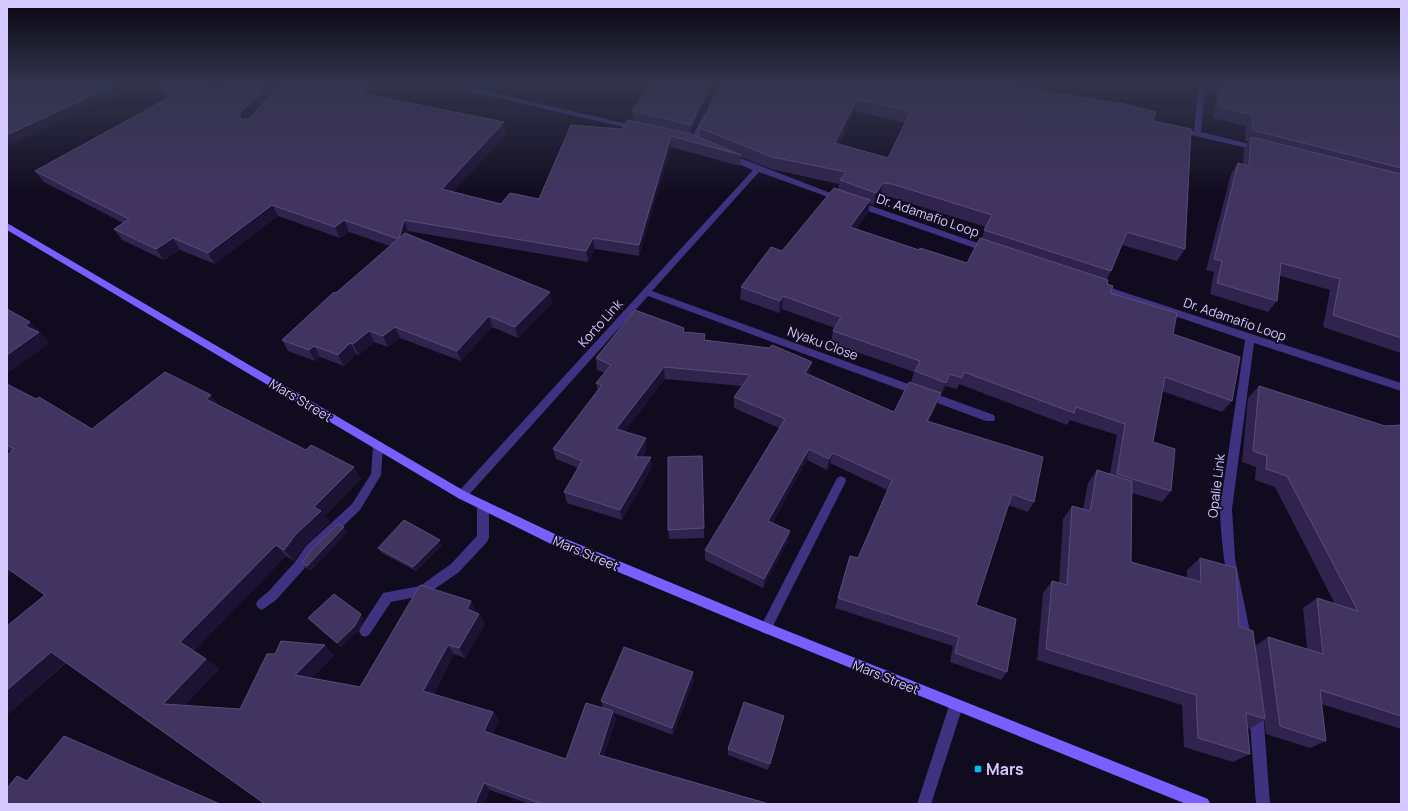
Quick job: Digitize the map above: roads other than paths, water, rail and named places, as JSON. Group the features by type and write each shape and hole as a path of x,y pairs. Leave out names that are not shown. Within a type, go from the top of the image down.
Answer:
{"street":[{"path":"607,121 647,130"},
{"path":"693,142 703,121"},
{"path":"1197,134 1198,121"},
{"path":"1174,128 1265,151"},
{"name":"Dr. Adamafio Loop","path":"719,152 758,169 996,253"},
{"name":"Korto Link","path":"462,495 758,169"},
{"name":"Mars Street","path":"7,226 462,495 556,540 766,628 956,706 1203,804"},
{"name":"Dr. Adamafio Loop","path":"1091,284 1401,387"},
{"name":"Nyaku Close","path":"646,292 990,418"},
{"name":"Opalie Link","path":"1248,654 1229,561 1226,530 1226,509 1250,338"},
{"path":"262,604 272,596 299,566 310,550 356,506 376,476 378,446"},
{"path":"766,628 841,481"},
{"path":"365,630 387,597 422,590 455,568 483,538 483,505"},
{"path":"1254,698 1263,804"},
{"path":"924,804 956,706"}],"place":[{"name":"Mars","path":"978,769"}]}
